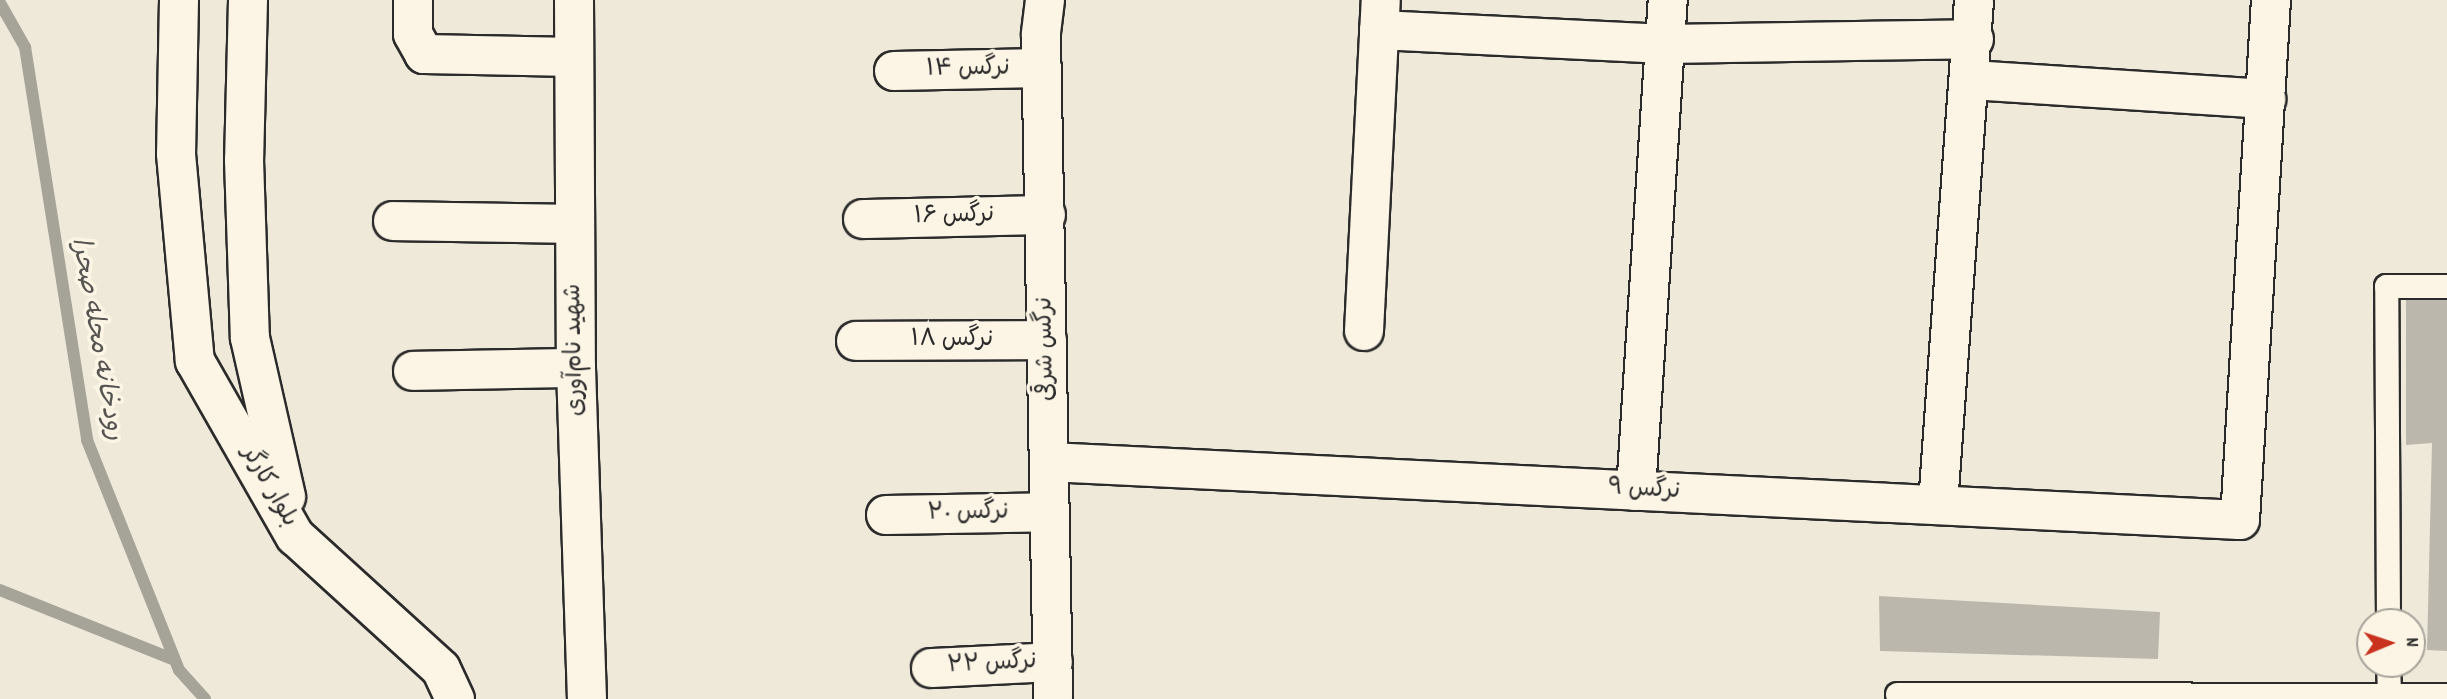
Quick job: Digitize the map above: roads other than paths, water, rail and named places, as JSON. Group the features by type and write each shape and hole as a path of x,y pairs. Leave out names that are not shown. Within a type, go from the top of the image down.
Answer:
{"street":[{"name":"بلوار کارگر","path":"179,0 176,154 195,361 295,536"},
{"name":"بلوار کارگر","path":"248,0 244,160 250,338 295,536"},
{"path":"413,0 413,34 424,54 574,57"},
{"name":"شهید نام‌آوری","path":"574,0 576,368 587,699"},
{"name":"نرگس شرقی","path":"1045,0 1042,68 1053,699"},
{"path":"1636,491 1668,0"},
{"path":"1938,505 1974,39 1974,0"},
{"path":"1971,80 2266,99 2271,0"},
{"path":"1364,331 1380,15 1665,44 1974,39"},
{"name":"نرگس ۱۴","path":"894,71 1042,68"},
{"name":"نرگس ۹","path":"1049,462 2240,520 2266,99"},
{"name":"نرگس ۱۶","path":"863,219 1046,215"},
{"path":"393,221 575,224"},
{"name":"نرگس ۱۸","path":"856,341 1047,340"},
{"path":"413,371 576,368"},
{"name":"نرگس ۲۰","path":"886,515 1050,512"},
{"path":"295,536 441,668 455,699"},
{"name":"نرگس ۲۲","path":"931,668 1053,662"}],"lane":[{"path":"2388,608 2386,286 2447,286"},
{"path":"2388,678 2389,698"},
{"path":"1897,694 2389,698 2447,695"}],"waterway":[{"name":"رودخانه محله صحرا","path":"0,3 25,47 87,440 179,670 205,699"},
{"path":"0,590 175,660"}]}
